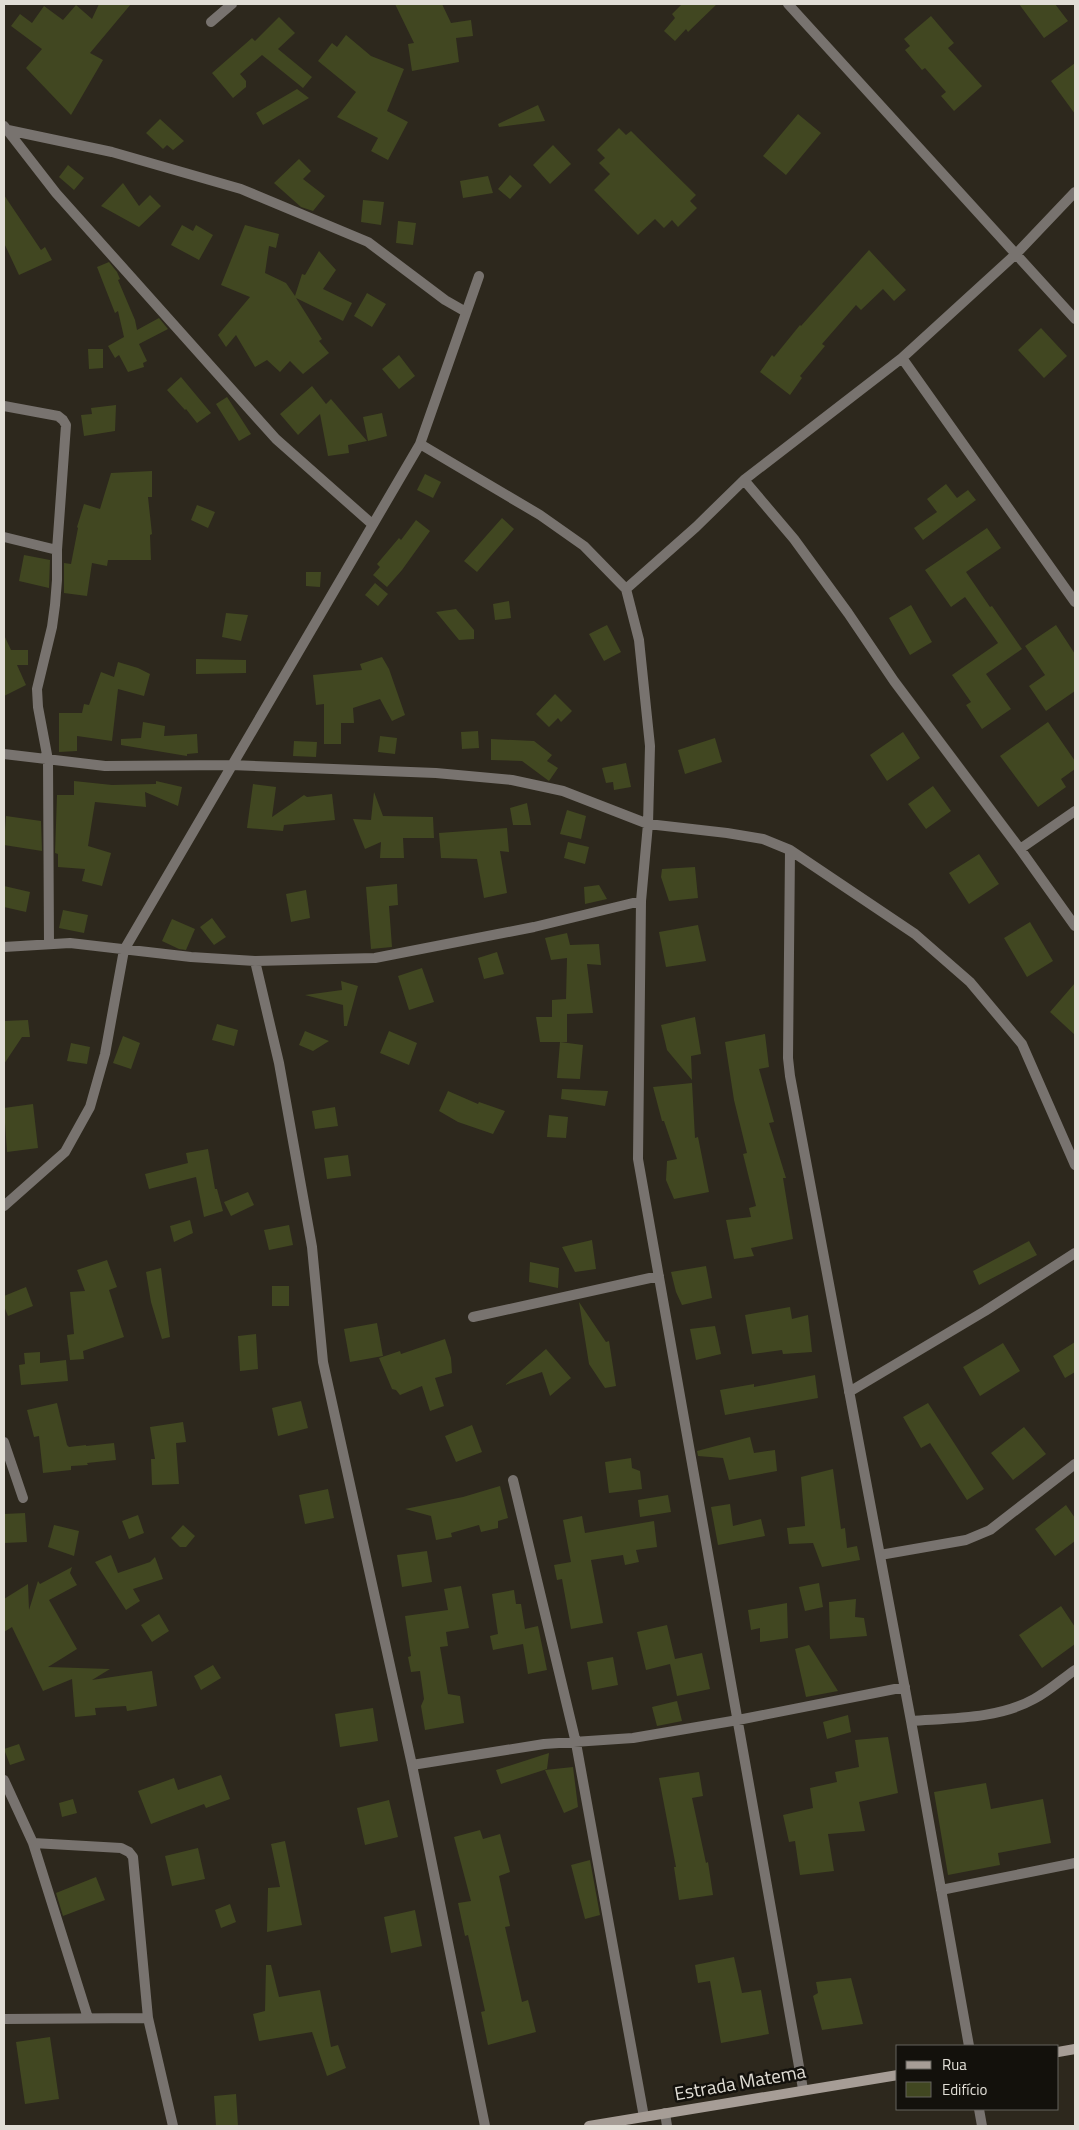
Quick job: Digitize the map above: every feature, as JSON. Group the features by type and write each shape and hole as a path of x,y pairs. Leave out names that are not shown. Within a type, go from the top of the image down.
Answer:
{"street":[{"path":"211,22 232,4"},
{"path":"788,4 1017,253 1075,319"},
{"path":"6,128 112,152 241,188 368,242 445,300 466,312"},
{"path":"6,128 56,193 276,438 372,524"},
{"path":"626,589 696,527 744,480 902,358 1017,253 1075,192"},
{"path":"4,1206 65,1152 90,1107 105,1054 124,950 420,444 479,276"},
{"path":"902,358 1075,602"},
{"path":"4,406 58,416 66,425 53,620 37,689 38,707 48,760 49,944"},
{"path":"420,444 554,525 584,546 626,589 639,640 650,746 648,824 641,901 638,1159 803,2089"},
{"path":"744,480 794,539 894,680 1075,926"},
{"path":"4,537 57,550"},
{"path":"4,754 105,766 231,765 436,773 512,780 563,791 648,824 763,839 790,850 916,934 970,982 1022,1044 1075,1165"},
{"path":"1020,849 1075,811"},
{"path":"790,850 788,1058 790,1076 911,1721 969,2045"},
{"path":"4,946 70,943 191,957 255,961 375,958 534,927 641,901"},
{"path":"255,961 279,1063 312,1247 323,1362 412,1764 485,2126"},
{"path":"849,1392 985,1311 1075,1253"},
{"path":"473,1317 659,1276"},
{"path":"4,1442 23,1498"},
{"path":"880,1555 966,1540 990,1530 1075,1464"},
{"path":"513,1480 576,1743 644,2116"},
{"path":"911,1721 976,1716 1006,1710 1034,1699 1075,1670"},
{"path":"412,1764 544,1744 633,1738 738,1720 904,1687"},
{"path":"4,1780 33,1842 88,2018"},
{"path":"33,1842 121,1848 129,1852 133,1858 148,2018 173,2126"},
{"path":"941,1890 1075,1863"},
{"path":"4,2019 148,2018"},
{"path":"1059,2052 1075,2050"},
{"name":"Estrada Matema","path":"589,2126 803,2089 896,2075"},
{"path":"979,2110 982,2126"},
{"path":"665,2113 667,2126"}],"building":[{"path":"99,4 131,4 90,53 103,60 71,115 26,68 42,49 11,26 20,14 32,23 44,6 63,20 76,5 92,19"},
{"path":"395,4 442,4 451,23 471,20 473,36 456,38 459,62 412,71 408,44 414,43"},
{"path":"682,4 717,4 688,32 686,29 675,41 664,31 675,18 672,14"},
{"path":"1019,4 1055,4 1068,21 1044,38"},
{"path":"931,16 954,43 948,48 982,86 954,111 941,96 946,92 925,68 922,70 905,50 910,46 904,39"},
{"path":"279,17 295,33 278,49 312,77 303,88 262,55 240,74 246,81 246,87 233,98 212,73 252,38 255,41"},
{"path":"346,35 371,56 404,69 387,111 408,122 388,160 371,151 378,138 337,117 356,92 318,61 332,43 337,47"},
{"path":"1075,63 1075,114 1051,81"},
{"path":"297,89 309,98 263,125 256,113"},
{"path":"538,105 545,121 499,127 498,124"},
{"path":"798,114 821,133 786,175 763,156"},
{"path":"160,119 184,141 173,150 167,145 163,149 146,133"},
{"path":"619,128 626,135 631,131 696,195 690,201 697,208 678,227 672,220 664,228 655,219 638,235 594,190 610,174 599,163 605,158 597,150"},
{"path":"553,145 571,164 550,184 533,165"},
{"path":"299,159 311,171 303,179 325,196 313,211 301,207 274,183"},
{"path":"68,165 84,178 74,190 59,177"},
{"path":"510,175 522,186 510,199 498,189"},
{"path":"488,176 493,193 463,198 460,181"},
{"path":"123,183 139,206 150,195 161,206 139,227 101,206"},
{"path":"4,195 41,250 45,247 52,260 19,275 4,243"},
{"path":"363,200 384,202 381,225 361,222"},
{"path":"398,221 416,223 413,245 396,243"},
{"path":"182,225 193,231 196,225 213,235 199,260 171,245"},
{"path":"245,225 279,234 276,248 269,246 265,273 286,283 295,296 302,274 305,275 319,251 336,270 323,289 352,303 343,321 296,298 322,339 319,341 329,353 303,374 290,361 280,372 267,360 255,367 236,335 226,347 218,335 250,297 221,285"},
{"path":"869,250 906,290 894,301 883,289 861,310 856,305 822,344 825,346 800,376 802,378 790,395 760,372 772,355 774,357 800,325"},
{"path":"109,262 120,279 118,280 135,320 137,330 159,318 168,329 139,344 147,361 143,363 144,367 128,372 119,355 115,358 108,346 124,337 118,311 115,313 97,267"},
{"path":"367,293 386,304 372,327 354,316"},
{"path":"1041,328 1067,356 1044,378 1018,350"},
{"path":"88,349 103,349 103,368 89,369"},
{"path":"399,355 415,376 399,389 382,369"},
{"path":"181,377 211,413 197,423 167,390"},
{"path":"312,386 326,404 331,399 367,441 348,445 349,453 328,456 320,414 298,435 280,414"},
{"path":"227,397 251,434 239,441 216,404"},
{"path":"116,405 115,431 84,436 81,415 92,414 91,408"},
{"path":"382,413 387,436 368,441 363,417"},
{"path":"152,471 152,497 148,497 152,534 150,535 151,560 108,560 107,566 92,563 87,596 64,593 64,563 71,564 77,527 84,504 100,509 111,473"},
{"path":"425,474 441,482 433,498 417,490"},
{"path":"946,484 957,498 968,490 976,500 923,540 914,528 937,512 927,499"},
{"path":"197,505 215,512 208,528 191,520"},
{"path":"502,518 514,529 477,572 464,561"},
{"path":"416,520 430,531 402,570 387,587 373,575 380,567 377,564 399,538 401,540"},
{"path":"987,528 1001,548 966,572 1022,649 986,674 1011,709 982,729 966,705 971,702 952,675 998,643 965,597 951,607 925,570"},
{"path":"24,555 50,560 49,588 19,581"},
{"path":"306,572 321,572 320,587 306,586"},
{"path":"375,583 388,594 378,606 365,595"},
{"path":"509,601 511,618 495,620 493,604"},
{"path":"911,605 932,642 910,655 889,618"},
{"path":"456,609 474,630 474,639 459,640 436,612"},
{"path":"226,613 248,615 241,641 222,637"},
{"path":"607,625 621,652 604,661 589,634"},
{"path":"1056,625 1075,654 1075,691 1046,711 1029,686 1045,675 1025,646"},
{"path":"4,635 11,650 28,650 28,665 17,665 26,685 4,696"},
{"path":"382,657 389,669 405,715 392,721 380,699 353,708 354,723 341,723 341,744 324,744 324,704 316,705 313,675 362,670 360,664"},
{"path":"196,659 246,660 246,673 196,674"},
{"path":"118,662 150,674 144,696 118,689 112,741 77,736 77,751 59,752 59,713 82,713 84,704 89,705 101,672 114,677"},
{"path":"555,694 572,711 561,722 558,718 549,727 536,714"},
{"path":"143,722 165,726 164,736 197,734 198,753 187,754 187,756 121,745 121,739 141,738"},
{"path":"1048,722 1075,761 1075,769 1061,779 1066,787 1038,807 1000,756"},
{"path":"478,731 479,748 462,749 461,732"},
{"path":"903,732 920,758 887,781 870,755"},
{"path":"380,736 397,738 395,754 378,752"},
{"path":"715,738 722,762 685,774 678,750"},
{"path":"491,739 534,741 552,755 547,761 558,768 549,781 522,761 491,760"},
{"path":"294,741 317,742 316,757 293,756"},
{"path":"626,763 631,787 614,790 613,782 606,783 602,768"},
{"path":"74,781 112,785 156,784 156,781 182,787 178,806 145,792 146,807 95,802 88,846 111,853 102,886 82,881 85,869 58,867 58,854 55,853 57,795 74,795"},
{"path":"253,784 276,787 272,817 304,795 307,797 332,794 335,820 284,825 283,831 247,828"},
{"path":"933,786 951,811 926,829 908,804"},
{"path":"374,792 383,816 433,817 434,838 403,838 404,858 380,858 381,842 365,849 353,819 371,820"},
{"path":"527,803 531,825 513,825 510,808"},
{"path":"567,810 586,816 581,839 560,834"},
{"path":"6,816 41,821 42,851 4,845"},
{"path":"507,828 509,852 500,851 507,893 484,898 477,859 441,858 439,833"},
{"path":"568,842 589,847 585,864 564,858"},
{"path":"979,854 999,884 969,904 949,873"},
{"path":"695,867 698,898 669,901 661,877 662,869"},
{"path":"397,884 398,905 389,906 392,947 371,949 366,887"},
{"path":"599,885 607,899 585,904 584,887"},
{"path":"4,886 30,892 26,912 4,907"},
{"path":"306,890 310,918 291,922 286,894"},
{"path":"63,910 88,915 84,933 59,928"},
{"path":"212,918 226,937 214,945 200,927"},
{"path":"172,919 195,929 186,950 179,949 162,941"},
{"path":"1030,922 1053,961 1027,977 1004,938"},
{"path":"698,925 706,961 666,967 659,932"},
{"path":"567,933 570,945 599,944 601,965 587,964 593,1013 567,1014 567,1042 540,1042 536,1017 552,1017 552,1000 566,999 567,958 551,960 545,938"},
{"path":"497,952 504,974 484,979 478,958"},
{"path":"422,968 434,1002 409,1010 398,976"},
{"path":"341,981 358,986 347,1026 344,1026 343,1005 305,995 342,990"},
{"path":"1075,983 1075,1035 1050,1012"},
{"path":"695,1017 701,1054 691,1056 692,1080 667,1050 661,1025"},
{"path":"28,1020 30,1037 22,1037 4,1064 4,1021"},
{"path":"217,1024 238,1030 234,1046 212,1040"},
{"path":"305,1031 329,1041 313,1051 299,1045"},
{"path":"389,1031 417,1043 409,1065 380,1053"},
{"path":"765,1034 769,1067 759,1069 774,1122 769,1123 786,1178 783,1178 793,1239 751,1248 754,1256 734,1259 726,1220 751,1217 749,1208 756,1206 743,1154 747,1153 734,1100 725,1042"},
{"path":"123,1036 140,1043 131,1069 113,1063"},
{"path":"560,1042 583,1045 580,1079 557,1078"},
{"path":"71,1043 90,1047 87,1064 67,1061"},
{"path":"692,1083 695,1138 698,1137 709,1192 674,1199 666,1180 667,1161 677,1159 664,1121 662,1121 653,1087"},
{"path":"562,1089 608,1091 605,1106 561,1099"},
{"path":"448,1091 478,1104 479,1102 505,1111 493,1134 458,1122 439,1111"},
{"path":"33,1104 38,1148 7,1152 4,1108"},
{"path":"335,1107 338,1126 315,1129 312,1111"},
{"path":"549,1115 568,1117 566,1138 547,1137"},
{"path":"208,1149 215,1189 217,1189 223,1211 204,1217 196,1177 149,1189 145,1174 188,1163 186,1153"},
{"path":"348,1155 351,1176 327,1179 324,1158"},
{"path":"248,1192 254,1205 231,1216 224,1202"},
{"path":"190,1220 193,1233 174,1242 170,1226"},
{"path":"289,1225 293,1245 269,1250 264,1230"},
{"path":"592,1240 596,1269 575,1272 562,1247"},
{"path":"1029,1241 1037,1255 979,1285 973,1271"},
{"path":"107,1260 117,1287 109,1290 124,1337 83,1351 84,1359 70,1360 67,1335 74,1334 70,1292 85,1291 77,1270"},
{"path":"530,1262 559,1268 558,1288 529,1282"},
{"path":"706,1266 712,1298 682,1305 676,1292 671,1272"},
{"path":"161,1268 170,1337 162,1339 151,1302 146,1272"},
{"path":"272,1286 289,1286 289,1306 272,1306"},
{"path":"26,1287 33,1306 8,1316 4,1306 4,1296"},
{"path":"579,1302 606,1342 609,1341 616,1386 605,1388 589,1364"},
{"path":"790,1307 792,1319 808,1315 812,1352 783,1354 782,1350 752,1354 745,1315"},
{"path":"377,1323 383,1356 350,1362 344,1329"},
{"path":"715,1326 721,1354 696,1360 690,1329"},
{"path":"256,1334 258,1369 240,1371 238,1336"},
{"path":"445,1339 451,1358 452,1373 435,1378 444,1406 430,1411 422,1386 400,1395 396,1390 392,1389 379,1358 400,1351 401,1354"},
{"path":"1075,1342 1075,1372 1065,1378 1053,1356"},
{"path":"1003,1343 1020,1371 980,1396 963,1367"},
{"path":"546,1349 571,1378 550,1396 542,1372 505,1385"},
{"path":"40,1352 40,1363 66,1360 68,1381 21,1385 19,1365 25,1364 24,1353"},
{"path":"815,1375 818,1398 725,1415 720,1390 754,1384 754,1387"},
{"path":"301,1401 308,1428 278,1436 272,1408"},
{"path":"57,1403 69,1447 114,1443 116,1460 87,1463 88,1465 71,1466 71,1470 43,1473 39,1436 34,1437 27,1410"},
{"path":"928,1403 984,1489 967,1500 930,1443 921,1448 903,1417"},
{"path":"183,1422 186,1442 176,1443 179,1484 152,1485 151,1459 155,1459 150,1427"},
{"path":"472,1425 482,1452 456,1462 445,1436"},
{"path":"1024,1427 1046,1454 1013,1480 991,1453"},
{"path":"750,1437 754,1453 775,1450 777,1471 729,1480 723,1458 698,1456 697,1451"},
{"path":"631,1458 632,1468 640,1471 642,1489 609,1493 605,1462"},
{"path":"833,1469 841,1529 845,1528 847,1548 857,1546 860,1560 822,1567 813,1543 789,1544 787,1528 805,1526 801,1477"},
{"path":"500,1486 508,1518 498,1521 498,1528 481,1532 479,1525 451,1533 452,1537 436,1540 431,1516 405,1509 463,1497"},
{"path":"328,1489 334,1518 305,1524 299,1495"},
{"path":"668,1495 671,1512 640,1517 638,1500"},
{"path":"730,1504 733,1526 761,1519 765,1536 718,1545 711,1507"},
{"path":"1066,1505 1075,1518 1075,1541 1055,1556 1035,1529"},
{"path":"25,1513 27,1542 4,1543 4,1514"},
{"path":"138,1515 144,1533 129,1539 122,1521"},
{"path":"582,1516 585,1533 654,1521 657,1547 636,1550 639,1562 625,1565 623,1555 591,1560 603,1623 571,1629 562,1579 557,1580 554,1565 571,1562 563,1520"},
{"path":"54,1525 79,1531 74,1556 48,1547"},
{"path":"183,1525 195,1536 186,1547 180,1547 171,1538"},
{"path":"427,1551 432,1582 402,1587 397,1555"},
{"path":"111,1555 118,1573 150,1562 155,1557 163,1579 133,1589 140,1601 126,1610 95,1562"},
{"path":"72,1567 70,1573 77,1585 49,1600 77,1649 48,1667 110,1669 92,1680 152,1671 157,1706 127,1711 126,1706 95,1708 96,1715 75,1717 72,1679 43,1691 12,1627 4,1632 4,1599 28,1584 29,1610 38,1581 40,1584"},
{"path":"819,1583 823,1607 805,1611 799,1587"},
{"path":"461,1586 469,1628 446,1632 448,1646 440,1647 448,1694 460,1696 464,1723 425,1730 421,1706 424,1699 420,1671 411,1672 408,1657 411,1656 405,1616 448,1610 444,1589"},
{"path":"514,1590 516,1604 521,1604 525,1629 538,1626 547,1670 528,1674 523,1644 493,1650 490,1636 498,1634 492,1594"},
{"path":"856,1599 855,1617 864,1618 867,1636 830,1639 829,1602"},
{"path":"787,1603 788,1638 760,1642 760,1628 751,1630 748,1610"},
{"path":"1061,1606 1075,1627 1075,1644 1042,1668 1019,1635"},
{"path":"159,1614 169,1631 152,1642 141,1625"},
{"path":"667,1625 675,1659 702,1653 710,1689 677,1696 670,1664 646,1670 637,1632"},
{"path":"809,1645 838,1691 806,1697 795,1649"},
{"path":"613,1657 618,1685 592,1690 587,1662"},
{"path":"213,1665 221,1678 201,1690 194,1676"},
{"path":"677,1701 682,1721 657,1726 652,1707"},
{"path":"373,1708 378,1741 340,1747 335,1714"},
{"path":"848,1715 851,1732 827,1739 823,1722"},
{"path":"888,1737 898,1793 859,1802 865,1831 828,1834 834,1871 800,1875 795,1841 789,1842 783,1815 813,1808 810,1788 837,1782 835,1772 859,1767 855,1740"},
{"path":"19,1744 25,1760 10,1765 4,1749"},
{"path":"549,1753 547,1769 501,1784 496,1770"},
{"path":"573,1767 578,1807 564,1813 545,1770"},
{"path":"699,1772 703,1796 692,1798 706,1863 708,1862 713,1895 679,1900 674,1867 676,1867 659,1778"},
{"path":"221,1775 230,1799 206,1808 204,1804 151,1824 138,1791 174,1778 178,1790"},
{"path":"986,1783 991,1809 1043,1799 1051,1843 998,1853 1000,1865 948,1875 934,1792"},
{"path":"73,1799 77,1813 62,1817 59,1803"},
{"path":"389,1800 398,1837 365,1845 357,1808"},
{"path":"480,1830 483,1839 500,1834 510,1872 499,1876 510,1926 505,1927 522,2002 528,2000 536,2032 488,2045 481,2012 485,2011 468,1935 465,1936 458,1903 471,1901 454,1837"},
{"path":"285,1841 302,1925 267,1932 268,1888 280,1887 271,1844"},
{"path":"198,1848 205,1879 172,1886 165,1856"},
{"path":"590,1860 600,1915 585,1919 571,1865"},
{"path":"96,1877 105,1900 63,1916 56,1893"},
{"path":"230,1904 236,1922 221,1928 215,1910"},
{"path":"415,1910 422,1946 391,1953 384,1917"},
{"path":"734,1957 742,1993 761,1990 769,2034 721,2043 710,1981 698,1983 695,1965"},
{"path":"266,1965 271,1965 279,1997 320,1990 331,2047 338,2045 346,2068 327,2076 312,2032 259,2041 253,2014 265,2011"},
{"path":"851,1978 863,2024 822,2030 813,1996 818,1993 816,1982"},
{"path":"50,2037 59,2099 25,2104 16,2042"},
{"path":"236,2094 238,2126 216,2126 214,2096"}]}
